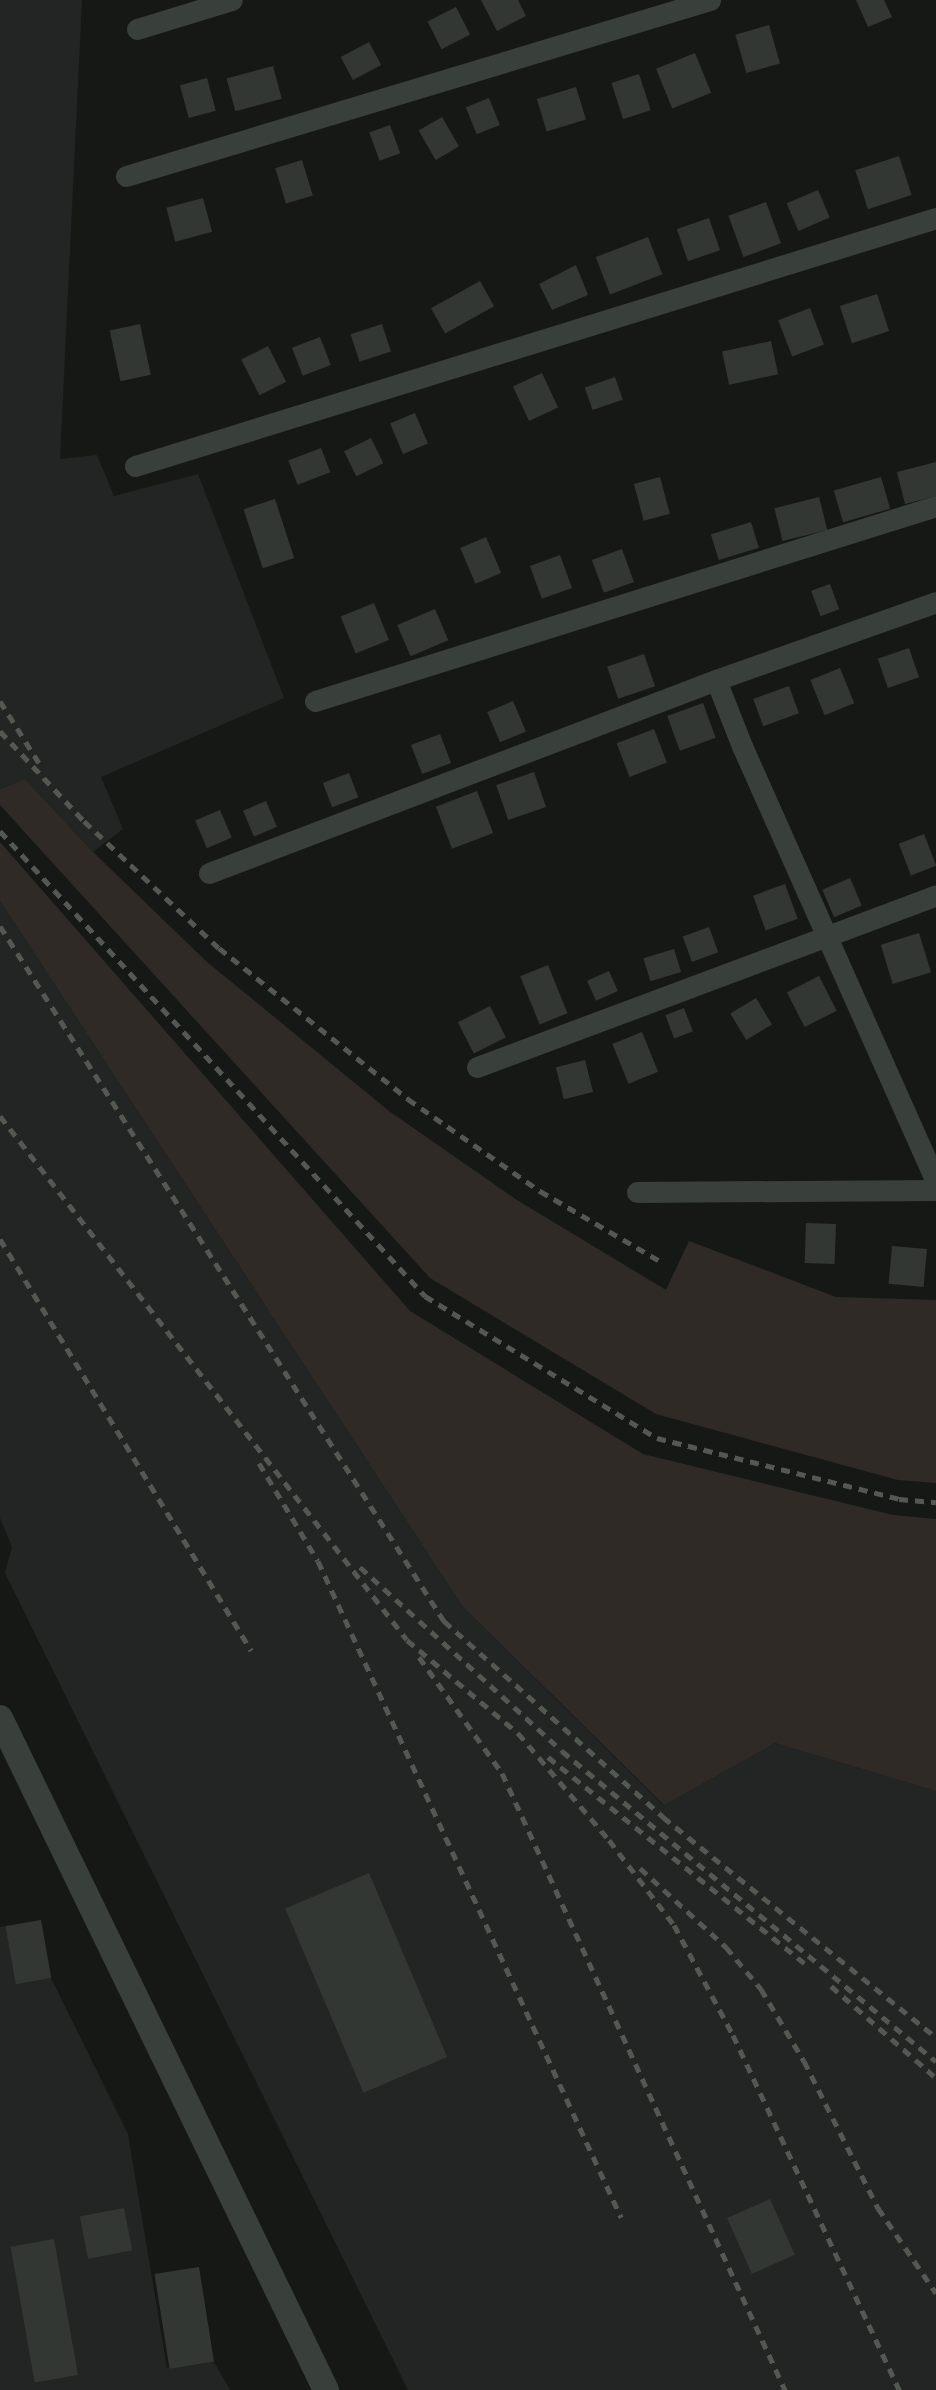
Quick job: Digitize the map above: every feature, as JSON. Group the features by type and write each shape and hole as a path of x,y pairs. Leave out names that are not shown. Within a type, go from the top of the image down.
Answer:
{"street":[{"path":"137,29 232,0"},
{"path":"126,176 710,0"},
{"path":"135,466 936,218"},
{"path":"315,701 936,506"},
{"path":"209,873 716,680 936,602"},
{"path":"716,680 936,1182"},
{"path":"477,1067 936,895"},
{"path":"637,1192 936,1190"},
{"path":"0,1718 326,2390"}],"shaded area":[{"path":"0,0 82,0 60,459 97,455 114,496 198,474 284,698 101,777 123,829 93,852 25,779 0,789"},
{"path":"25,779 93,852 207,962 389,1111 517,1200 666,1290 689,1241 836,1297 936,1300 936,1483 898,1480 656,1414 430,1278 0,805 0,789"},
{"path":"0,842 410,1311 643,1454 893,1515 936,1519 936,1791 775,1743 664,1805 463,1607 0,901"},
{"path":"0,901 463,1607 663,1805 775,1743 936,1791 936,2390 408,2390 5,1573 12,1547 0,1518"},
{"path":"41,1920 51,1978 128,2134 167,2368 214,2362 230,2390 0,2390 0,1927"}],"building":[{"path":"481,0 518,0 526,16 497,31"},
{"path":"856,0 884,0 892,17 868,27"},
{"path":"456,7 470,35 442,49 427,22"},
{"path":"769,25 780,63 746,73 735,35"},
{"path":"369,42 381,65 353,80 341,57"},
{"path":"695,53 711,93 672,109 656,69"},
{"path":"273,66 282,99 235,111 227,78"},
{"path":"639,74 651,110 623,119 611,83"},
{"path":"207,78 216,111 189,118 180,85"},
{"path":"576,87 586,120 547,132 537,99"},
{"path":"489,98 500,125 477,134 466,107"},
{"path":"442,117 459,146 436,160 419,130"},
{"path":"390,125 400,153 380,161 369,133"},
{"path":"899,156 912,195 868,209 855,170"},
{"path":"302,160 313,195 286,204 275,168"},
{"path":"818,190 830,218 798,231 787,203"},
{"path":"203,198 212,232 175,242 166,208"},
{"path":"766,202 781,243 743,257 728,216"},
{"path":"709,218 720,250 688,261 677,229"},
{"path":"648,237 662,274 610,294 596,257"},
{"path":"576,265 588,295 552,310 539,284"},
{"path":"480,281 494,306 445,334 431,308"},
{"path":"877,294 889,331 852,343 840,306"},
{"path":"810,308 824,344 792,357 778,320"},
{"path":"140,324 151,375 120,381 110,330"},
{"path":"382,324 391,352 360,362 351,334"},
{"path":"320,337 331,365 303,376 292,348"},
{"path":"771,341 778,374 729,385 722,351"},
{"path":"268,346 286,382 259,395 241,360"},
{"path":"542,373 558,407 529,421 513,387"},
{"path":"615,377 623,400 593,410 585,387"},
{"path":"415,413 428,443 403,454 390,424"},
{"path":"371,438 383,463 356,476 344,451"},
{"path":"321,448 330,472 298,485 288,461"},
{"path":"936,462 936,496 905,504 897,472"},
{"path":"660,477 670,514 644,521 634,484"},
{"path":"881,477 890,509 843,522 834,491"},
{"path":"819,497 827,530 783,541 774,508"},
{"path":"275,499 294,558 263,568 244,509"},
{"path":"751,522 759,548 719,560 711,534"},
{"path":"486,537 501,573 475,584 460,548"},
{"path":"622,549 634,582 604,593 592,560"},
{"path":"560,555 572,588 542,599 530,566"},
{"path":"830,584 839,609 820,616 811,591"},
{"path":"374,603 389,640 356,654 341,616"},
{"path":"435,609 448,640 411,656 397,625"},
{"path":"909,648 919,677 888,688 878,659"},
{"path":"644,654 655,686 618,699 607,667"},
{"path":"840,668 854,703 825,715 810,680"},
{"path":"789,686 799,713 763,726 753,699"},
{"path":"513,701 526,731 500,742 487,712"},
{"path":"703,703 716,738 680,751 667,716"},
{"path":"654,729 667,763 630,777 617,743"},
{"path":"440,734 451,763 422,774 411,745"},
{"path":"534,772 546,807 508,820 496,785"},
{"path":"349,773 358,797 332,807 323,783"},
{"path":"477,791 493,833 452,849 436,807"},
{"path":"266,801 277,827 254,837 243,811"},
{"path":"220,810 232,838 207,848 195,821"},
{"path":"924,834 936,866 911,875 899,844"},
{"path":"850,878 862,906 834,917 822,890"},
{"path":"785,884 798,919 766,930 753,896"},
{"path":"709,927 718,952 692,962 683,937"},
{"path":"919,933 931,972 893,984 881,945"},
{"path":"674,949 681,972 650,981 643,958"},
{"path":"548,965 567,1013 540,1024 520,976"},
{"path":"609,971 618,991 596,1001 587,981"},
{"path":"819,976 837,1011 805,1027 787,992"},
{"path":"756,998 772,1025 746,1040 730,1013"},
{"path":"490,1006 506,1037 474,1054 458,1022"},
{"path":"684,1008 693,1031 674,1039 665,1015"},
{"path":"642,1032 658,1072 628,1084 612,1044"},
{"path":"585,1060 593,1092 564,1099 556,1067"},
{"path":"806,1223 836,1224 835,1264 805,1263"},
{"path":"892,1246 927,1249 924,1287 889,1284"},
{"path":"369,1873 447,2057 363,2093 285,1909"},
{"path":"41,1920 51,1978 16,1984 6,1926"},
{"path":"770,2199 795,2255 752,2274 727,2218"},
{"path":"124,2208 132,2250 88,2259 80,2217"},
{"path":"54,2239 78,2375 35,2383 11,2247"},
{"path":"199,2267 214,2362 170,2369 155,2274"}],"railway":[{"path":"0,701 39,763"},
{"path":"0,731 84,821 219,948 408,1099 540,1191 660,1261"},
{"path":"0,831 425,1296 657,1438 899,1499 936,1502"},
{"path":"0,926 444,1621 663,1817 936,2037"},
{"path":"0,1116 407,1640 518,1733 609,1840 674,1925 733,2035 899,2390"},
{"path":"0,1239 251,1650"},
{"path":"259,1463 318,1561 621,2217"},
{"path":"360,1567 562,1751 936,2061"},
{"path":"419,1657 502,1773 785,2390"},
{"path":"548,1757 804,1963"},
{"path":"640,1868 726,1947 761,1989 804,2061 878,2208 936,2293"},
{"path":"831,1986 936,2078"}]}
